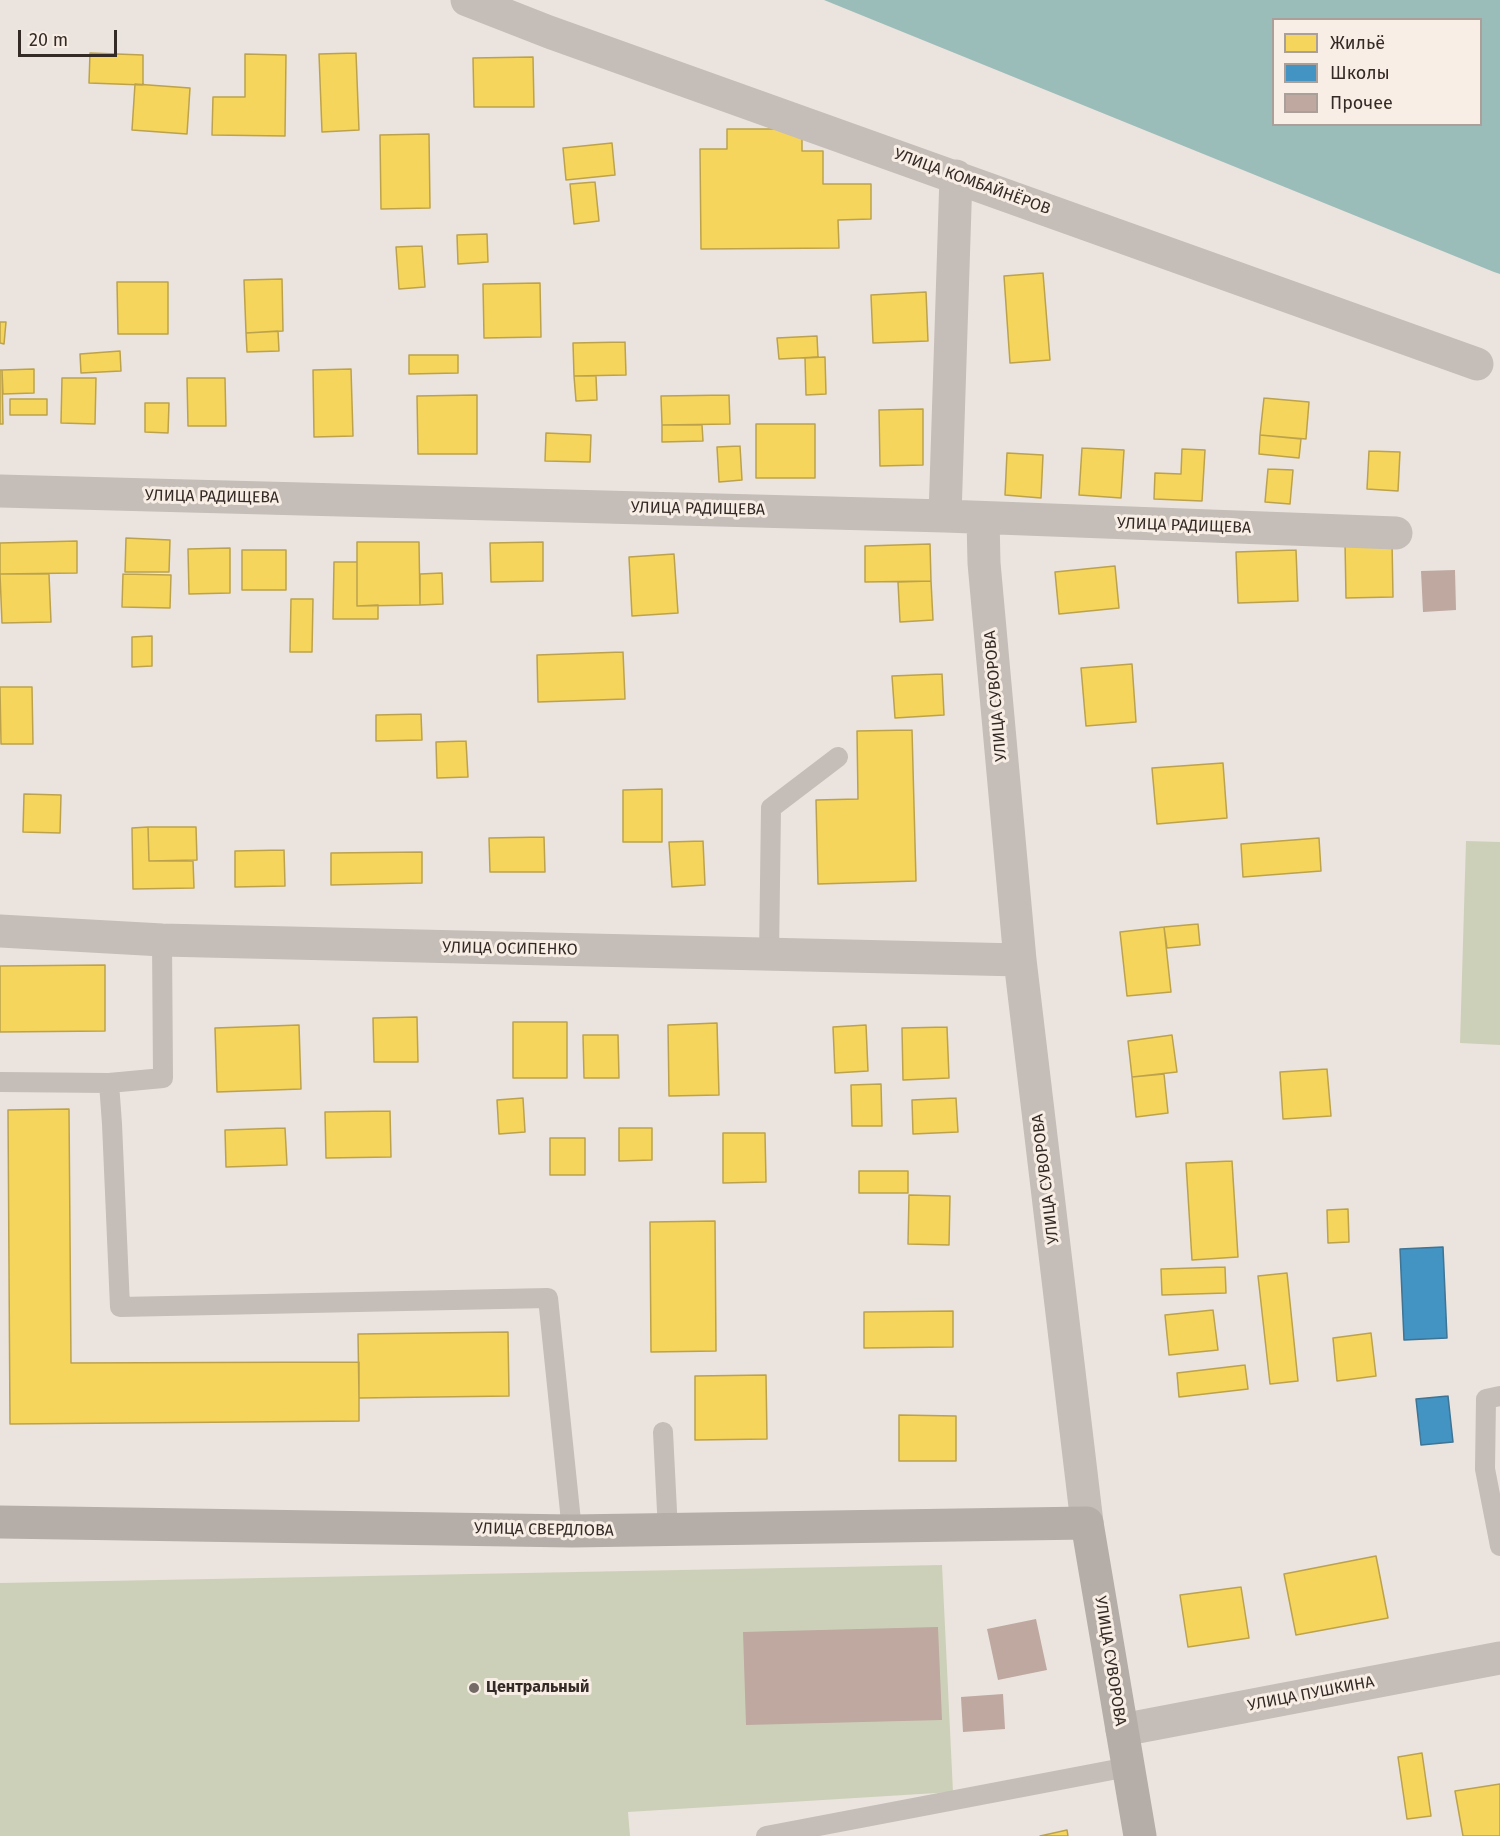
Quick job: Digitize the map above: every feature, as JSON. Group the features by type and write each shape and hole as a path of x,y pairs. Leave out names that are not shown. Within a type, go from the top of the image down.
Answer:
{"street":[{"name":"УЛИЦА КОМБАЙНЁРОВ","path":"467,0 549,32 1476,364"},
{"path":"945,516 956,176"},
{"name":"УЛИЦА РАДИЩЕВА","path":"0,492 945,516 1396,533"},
{"name":"УЛИЦА СУВОРОВА","path":"983,518 984,563 1020,960 1087,1523 1140,1836"},
{"name":"УЛИЦА ОСИПЕНКО","path":"0,931 162,940 769,956 1020,960"},
{"name":"УЛИЦА СВЕРДЛОВА","path":"0,1522 572,1531 1087,1523"},
{"name":"УЛИЦА ПУШКИНА","path":"1122,1731 1500,1658"}],"lane":[{"path":"769,956 771,808 838,757"},
{"path":"0,1082 109,1083 163,1078 162,940"},
{"path":"109,1083 120,1307 548,1298 572,1531"},
{"path":"1500,1396 1486,1399 1485,1468 1500,1546"},
{"path":"663,1432 668,1531"},
{"path":"766,1836 1128,1767"}],"green space":[{"path":"1466,841 1500,842 1500,1045 1460,1043"},
{"name":"Центральный","path":"942,1565 953,1792 628,1812 630,1836 0,1836 0,1583"}],"water":[{"path":"824,0 1500,0 1500,274"}],"building: Жильё":[{"path":"90,53 143,55 143,85 89,83"},
{"path":"356,53 359,130 322,132 319,54"},
{"path":"245,54 286,55 285,136 212,135 213,97 245,97"},
{"path":"533,57 534,107 474,107 473,58"},
{"path":"135,84 190,88 187,134 132,130"},
{"path":"727,129 802,129 802,151 823,151 823,184 871,184 871,219 838,220 839,248 701,249 700,149 727,149"},
{"path":"429,134 430,208 381,209 380,135"},
{"path":"612,143 615,175 566,180 563,148"},
{"path":"595,182 599,221 574,224 570,184"},
{"path":"487,234 488,262 458,264 457,235"},
{"path":"422,246 425,287 399,289 396,247"},
{"path":"1043,273 1050,360 1010,363 1004,276"},
{"path":"282,279 283,331 246,333 244,280"},
{"path":"117,282 168,282 168,334 118,334"},
{"path":"540,283 541,337 484,338 483,284"},
{"path":"926,292 928,341 873,343 871,295"},
{"path":"0,322 6,322 4,344 0,343"},
{"path":"278,331 279,351 247,352 246,333"},
{"path":"817,336 818,357 779,359 777,338"},
{"path":"625,342 626,375 574,376 573,343"},
{"path":"120,351 121,371 81,373 80,354"},
{"path":"409,355 458,355 458,373 409,374"},
{"path":"825,357 826,394 806,395 805,358"},
{"path":"34,369 34,393 3,394 2,370"},
{"path":"351,369 353,436 314,437 313,370"},
{"path":"0,370 2,370 3,424 0,424"},
{"path":"574,376 596,376 597,400 576,401"},
{"path":"62,378 96,378 95,424 61,423"},
{"path":"187,378 225,378 226,426 188,426"},
{"path":"477,395 477,454 418,454 417,396"},
{"path":"729,395 730,424 662,425 661,396"},
{"path":"1264,398 1309,402 1306,439 1260,435"},
{"path":"10,399 47,399 47,415 10,415"},
{"path":"145,403 169,403 168,433 145,432"},
{"path":"923,409 923,465 880,466 879,410"},
{"path":"756,424 815,424 815,478 756,478"},
{"path":"662,425 702,425 703,441 662,442"},
{"path":"546,433 591,435 590,462 545,461"},
{"path":"1260,435 1301,439 1299,458 1259,454"},
{"path":"740,446 742,480 719,482 717,447"},
{"path":"1082,448 1124,450 1121,498 1079,495"},
{"path":"1182,449 1205,450 1202,501 1154,499 1155,473 1181,474"},
{"path":"1369,451 1400,452 1398,491 1367,489"},
{"path":"1007,453 1043,455 1041,498 1005,495"},
{"path":"1268,469 1293,470 1290,504 1265,502"},
{"path":"126,538 170,540 169,572 125,572"},
{"path":"77,541 77,573 0,574 0,543"},
{"path":"1392,541 1393,597 1346,598 1345,542"},
{"path":"357,542 419,542 420,605 357,606"},
{"path":"543,542 543,581 491,582 490,543"},
{"path":"930,544 931,581 865,582 865,546"},
{"path":"230,548 230,593 189,594 188,549"},
{"path":"242,550 286,550 286,590 242,590"},
{"path":"1296,550 1298,601 1238,603 1236,552"},
{"path":"674,554 678,613 632,616 629,557"},
{"path":"334,562 357,562 357,606 378,605 378,619 333,619"},
{"path":"1115,566 1119,608 1059,614 1055,572"},
{"path":"442,573 443,604 420,605 420,574"},
{"path":"0,574 49,574 51,622 2,623"},
{"path":"123,574 171,575 170,608 122,607"},
{"path":"931,581 933,620 900,622 898,582"},
{"path":"291,599 313,599 312,652 290,652"},
{"path":"152,636 152,666 132,667 132,637"},
{"path":"623,652 625,699 538,702 537,655"},
{"path":"1132,664 1136,722 1086,726 1081,668"},
{"path":"942,674 944,715 895,718 892,676"},
{"path":"0,687 32,687 33,744 1,744"},
{"path":"421,714 422,740 376,741 376,715"},
{"path":"912,730 916,881 818,884 816,800 858,799 857,731"},
{"path":"466,741 468,777 437,778 436,742"},
{"path":"1223,763 1227,818 1157,824 1152,768"},
{"path":"662,789 662,842 623,842 623,790"},
{"path":"24,794 61,795 60,833 23,832"},
{"path":"148,827 196,827 197,860 149,861"},
{"path":"148,827 149,861 193,861 194,888 133,889 132,828"},
{"path":"544,837 545,872 490,872 489,838"},
{"path":"1319,838 1321,871 1243,877 1241,844"},
{"path":"703,841 705,885 672,887 669,842"},
{"path":"284,850 285,886 235,887 235,851"},
{"path":"422,852 422,883 331,885 331,853"},
{"path":"1198,924 1200,945 1167,948 1164,927"},
{"path":"1164,927 1171,992 1127,996 1120,932"},
{"path":"105,965 105,1031 0,1032 0,966"},
{"path":"417,1017 418,1062 374,1062 373,1018"},
{"path":"513,1022 567,1022 567,1078 513,1078"},
{"path":"717,1023 719,1095 669,1096 668,1025"},
{"path":"299,1025 301,1089 217,1092 215,1028"},
{"path":"866,1025 868,1071 835,1073 833,1027"},
{"path":"947,1027 949,1078 903,1080 902,1028"},
{"path":"583,1035 618,1035 619,1078 584,1078"},
{"path":"1172,1035 1177,1072 1132,1077 1128,1041"},
{"path":"1327,1069 1331,1116 1283,1119 1280,1072"},
{"path":"1164,1074 1168,1113 1136,1117 1132,1077"},
{"path":"881,1084 882,1126 852,1126 851,1085"},
{"path":"523,1098 525,1132 499,1134 497,1100"},
{"path":"956,1098 958,1132 913,1134 912,1100"},
{"path":"69,1109 71,1363 359,1362 359,1421 10,1424 8,1110"},
{"path":"390,1111 391,1157 326,1158 325,1112"},
{"path":"285,1128 287,1165 226,1167 225,1130"},
{"path":"619,1128 652,1128 652,1160 619,1161"},
{"path":"723,1133 765,1133 766,1182 723,1183"},
{"path":"550,1138 585,1138 585,1175 550,1175"},
{"path":"1232,1161 1238,1257 1192,1260 1186,1163"},
{"path":"859,1171 908,1171 908,1193 859,1193"},
{"path":"909,1195 950,1196 949,1245 908,1244"},
{"path":"1348,1209 1349,1242 1328,1243 1327,1210"},
{"path":"715,1221 716,1351 651,1352 650,1222"},
{"path":"1225,1267 1226,1293 1162,1295 1161,1269"},
{"path":"1287,1273 1298,1381 1270,1384 1258,1276"},
{"path":"1213,1310 1218,1350 1169,1355 1165,1315"},
{"path":"953,1311 953,1347 864,1348 864,1312"},
{"path":"508,1332 509,1396 359,1398 358,1334"},
{"path":"1371,1333 1376,1376 1337,1381 1333,1338"},
{"path":"1245,1365 1248,1389 1179,1397 1177,1373"},
{"path":"766,1375 767,1439 695,1440 695,1376"},
{"path":"899,1415 956,1416 956,1461 899,1461"},
{"path":"1376,1556 1388,1618 1296,1635 1284,1574"},
{"path":"1241,1587 1249,1638 1188,1647 1180,1595"},
{"path":"1422,1753 1431,1816 1407,1819 1398,1757"},
{"path":"1500,1784 1500,1836 1463,1836 1455,1791"},
{"path":"1067,1830 1068,1836 1040,1836"}],"building: Школы":[{"path":"1443,1247 1447,1338 1404,1340 1400,1249"},
{"path":"1448,1396 1453,1442 1421,1445 1416,1399"}],"building: Прочее":[{"path":"1455,570 1456,610 1423,612 1421,571"},
{"path":"1036,1619 1047,1670 998,1680 987,1629"},
{"path":"938,1627 942,1720 746,1725 743,1632"},
{"path":"1003,1694 1005,1729 963,1732 961,1697"}],"place":[{"name":"Центральный","path":"474,1688"}]}
